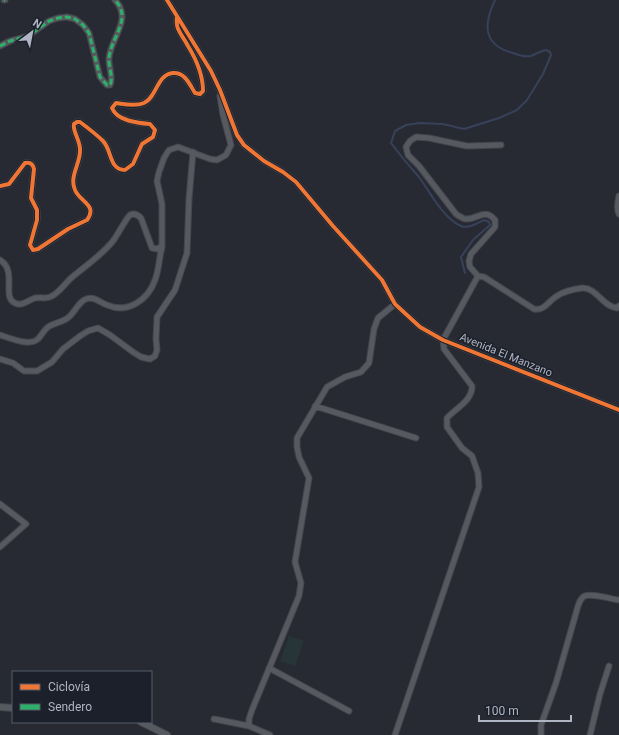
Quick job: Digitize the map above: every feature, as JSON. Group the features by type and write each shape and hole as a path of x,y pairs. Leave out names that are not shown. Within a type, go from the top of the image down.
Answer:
{"street":[{"path":"0,46 10,41 28,36 49,21 58,18 71,18 83,25 89,33 100,78 106,85 110,85 112,82 109,68 110,51 121,26 122,17 121,9 115,0"},
{"path":"0,335 26,342 33,342 50,326 61,323 67,319 80,303 87,299 98,300 105,305 114,308 124,308 134,305 143,299 153,285 157,274 162,246 162,204 158,186 159,172 165,155 172,149 178,147 210,159 217,160 226,155 230,148 231,145 220,101 220,90 203,57 167,0"},
{"path":"0,186 9,184 25,163 33,165 34,169 31,198 35,206 37,224 30,245 33,250 38,249 68,229 87,220 91,213 90,207 78,196 73,186 73,178 80,158 78,139 73,127 75,123 80,122 103,141 107,146 114,166 125,170 133,164 142,144 153,137 155,130 150,124 132,122 114,112 112,108 114,104 144,104 151,97 163,78 168,74 173,73 180,74 185,78 195,94 200,94 203,91 201,74 195,59 177,28 177,17"},
{"name":"Avenida El Manzano","path":"220,90 237,135 244,145 264,161 283,172 296,182 333,226 382,280 395,304 420,327 444,340 619,410"},
{"path":"501,145 467,146 429,138 416,137 410,141 406,147 408,155 419,166 456,214 463,219 472,218 485,213 491,215 495,220 495,226 471,254 470,267 478,276 484,277 534,309 539,310 557,296 583,288 592,291 612,307 617,308 619,306"},
{"path":"0,359 13,364 24,371 37,371 52,362 63,349 80,336 88,331 98,328 141,357 150,359 156,356 157,317 175,290 188,253 189,199 193,152"},
{"path":"619,196 617,203 619,214"},
{"path":"0,260 5,264 9,271 10,299 14,303 21,304 34,298 50,297 57,293 69,280 105,251 131,215 138,215 141,218 152,248 157,249 162,246"},
{"path":"395,735 479,487 478,473 472,456 462,448 447,427 447,418 469,397 472,392 472,386 444,349 444,340 478,276"},
{"path":"249,726 249,719 252,710 299,596 301,583 295,562 309,478 299,457 297,438 327,387 345,377 361,372 369,363 374,328 378,318 395,304"},
{"path":"315,406 416,438"},
{"path":"0,504 26,524 0,547"},
{"path":"541,735 542,725 581,599 590,595 619,600"},
{"path":"590,735 600,694 609,666"},
{"path":"269,668 349,711"},
{"path":"0,707 12,708"},
{"path":"214,719 249,726 270,735"},
{"path":"143,723 167,735"}],"shaded area":[{"path":"289,636 304,641 295,666 280,661"}],"waterway":[{"path":"465,273 461,257 473,240 490,225 489,222 484,220 467,227 461,226 454,222 443,211 419,177 391,143 395,131 406,125 420,123 443,124 464,129 499,118 517,110 527,100 543,74 551,55 550,52 546,50 531,56 522,56 496,45 488,33 489,18 495,0"}],"marked path":[{"path":"0,46 10,41 28,36 49,21 67,17 75,19 83,25 89,33 100,77 107,85 110,85 111,79 109,58 122,21 120,7 115,0"}],"cycle path":[{"path":"167,0 211,71 237,135 244,145 264,161 283,172 296,182 333,226 382,280 395,304 420,327 443,340 619,410"},
{"path":"0,186 9,184 25,163 30,163 33,166 31,198 37,210 37,220 30,245 33,250 38,249 68,229 87,220 90,215 89,207 77,194 73,185 74,175 80,156 80,147 74,130 74,124 80,122 98,136 106,145 116,167 125,170 133,164 142,144 153,137 155,130 150,124 123,119 118,116 112,108 116,103 133,105 144,103 152,96 160,81 168,74 173,73 177,73 184,77 195,93 200,94 203,91 202,79 198,67 194,56 178,29 177,17"}]}
